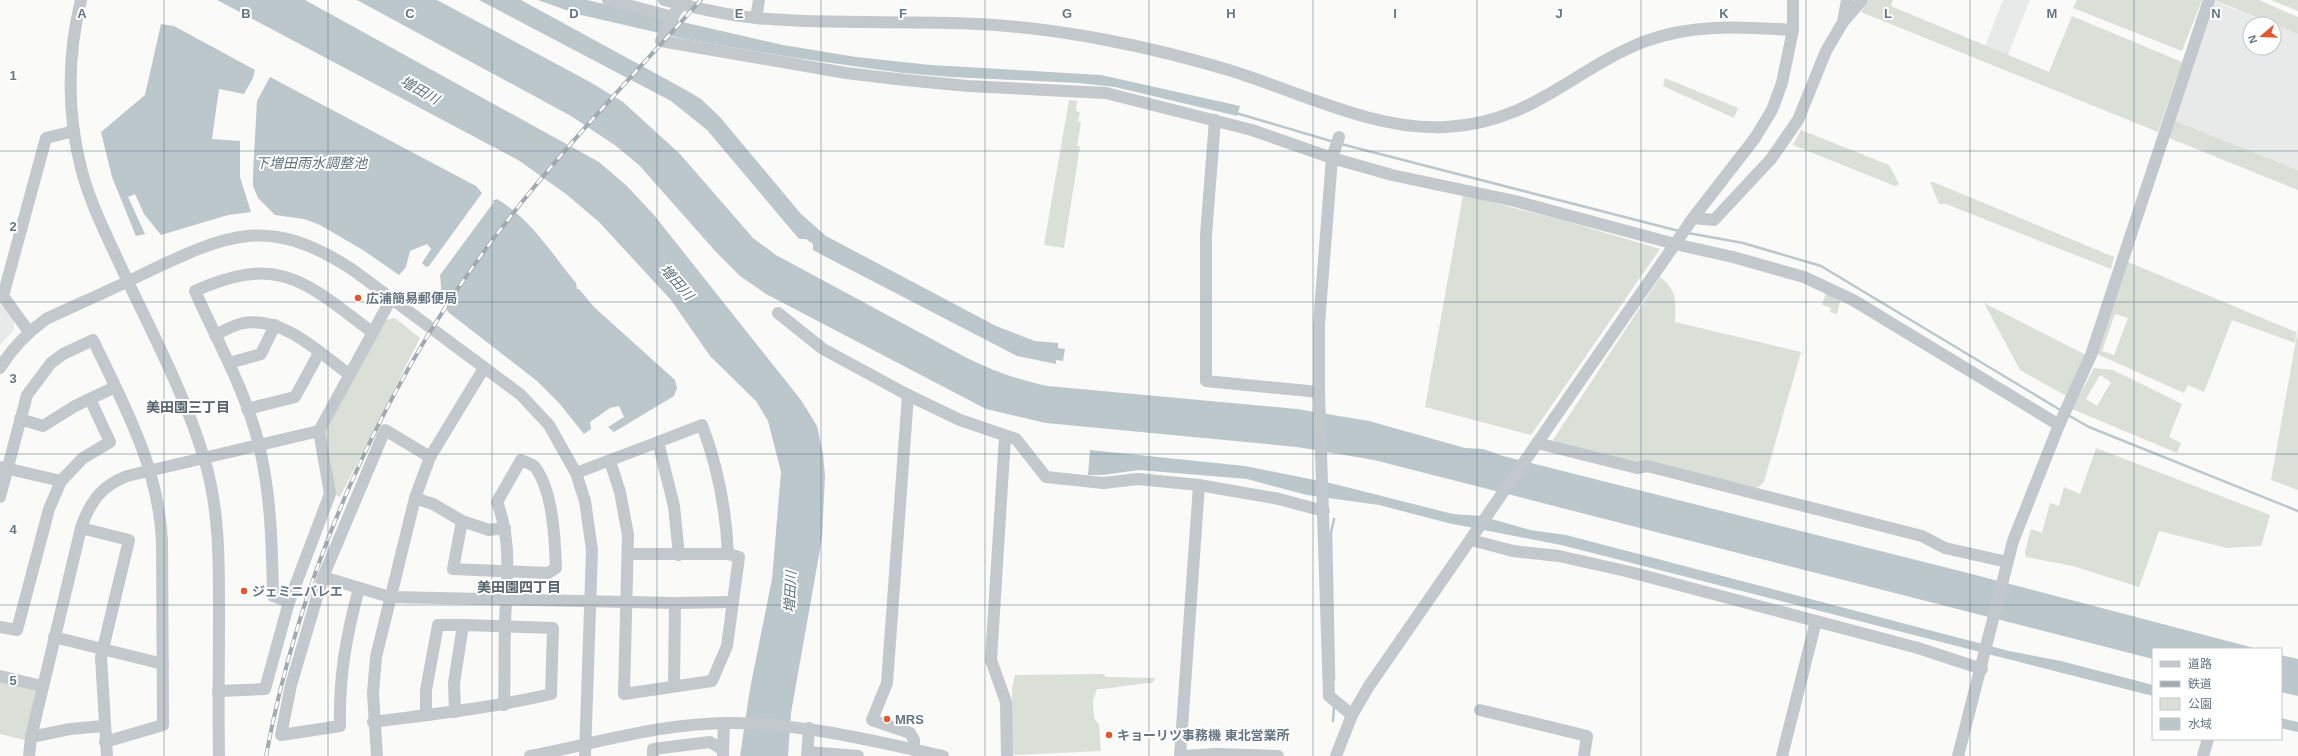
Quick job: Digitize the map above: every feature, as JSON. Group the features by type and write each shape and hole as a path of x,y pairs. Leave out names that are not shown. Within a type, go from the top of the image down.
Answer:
{"street":[{"path":"81,0 75,22 70,76 74,132 89,193 128,282 186,407 204,458 212,488 218,545 219,756"},
{"path":"608,0 672,18"},
{"path":"664,0 684,2 706,11 756,18 981,24 1060,32 1173,55 1232,71 1381,120 1428,127 1464,126 1515,113 1546,98 1618,55 1643,42 1668,34 1700,27 1718,26 1794,30"},
{"path":"756,18 759,0"},
{"path":"1336,756 1352,715 1369,686 1690,222 1755,138 1772,110 1782,83 1794,30 1793,0"},
{"path":"1690,222 1714,220 1771,159 1798,120 1826,51 1845,15 1862,0"},
{"path":"1958,756 1991,636 2006,568 2061,423 2091,355 2209,0"},
{"path":"684,2 672,18 661,41 846,73 968,86 1106,93 1252,130 1392,175 1515,201 1676,243 1733,256 1811,280 1853,300 2061,423"},
{"path":"1215,120 1206,235 1206,381 1319,392"},
{"path":"29,332 2,296 46,138 74,132"},
{"path":"1339,137 1332,156 1319,324 1319,392 1323,470 1329,696 1352,715"},
{"path":"0,368 8,355 29,332 46,319 214,242 235,237 266,236 296,241 331,256 521,395 549,425 576,473 586,501 592,550 585,751"},
{"path":"289,602 273,596 271,521 259,444 229,363 194,291 238,274 263,272 292,278 319,292 372,332"},
{"path":"218,691 265,689 289,602 330,494 319,431 391,299"},
{"path":"778,313 823,349 908,395 960,420 1016,439 1046,477 1103,483 1138,479 1199,485 1279,499 1324,509"},
{"path":"215,335 241,323 259,322 276,325 291,332 350,375"},
{"path":"229,363 261,354 276,325"},
{"path":"0,497 3,467 20,420 27,395 42,373 63,354 93,340 136,428 151,470 161,520 163,725 105,742"},
{"path":"246,409 295,397 319,353"},
{"path":"377,756 373,722 376,657 415,498 430,456 484,368"},
{"path":"20,420 43,426 61,413 115,387"},
{"path":"908,395 886,683 872,720 910,733 914,740 914,750"},
{"path":"0,627 17,630 49,509 62,481 83,458 110,442 90,399"},
{"path":"576,473 702,426 714,457 722,495 728,554"},
{"path":"359,588 346,636 339,691 340,726 281,735 291,685 323,577 385,430 430,456"},
{"path":"29,756 31,737 42,686 81,528 87,511 95,496 105,486 127,476 319,431"},
{"path":"1005,436 991,660 1006,702 1007,756"},
{"path":"658,442 674,506 679,555"},
{"path":"1537,443 1637,468 1647,466 1761,494 1822,513 1922,536 1945,548 2006,568"},
{"path":"462,521 453,569 507,572 548,573 556,568 555,531 547,495 534,466 521,460 497,502 508,541 507,572 505,626 504,705"},
{"path":"610,461 624,512 629,554 624,694 674,685 712,681 727,646 739,557 728,554 629,554"},
{"path":"3,467 62,481"},
{"path":"1180,756 1199,485"},
{"path":"415,498 433,504 462,521 489,530 505,528"},
{"path":"81,528 129,540 102,649 106,756"},
{"path":"1472,538 1513,551 1558,556 1580,561 1816,621 1918,648 1982,668"},
{"path":"323,577 390,597 506,598 675,603 734,602"},
{"path":"674,685 675,603"},
{"path":"1782,756 1816,621"},
{"path":"373,722 504,705 550,694 553,628 438,625 426,690 426,715"},
{"path":"455,712 454,683 464,625"},
{"path":"54,637 163,664"},
{"path":"0,676 42,686"},
{"path":"1480,710 1587,736 1584,756"},
{"path":"530,756 585,751 663,729 729,723 805,727 943,756"},
{"path":"653,756 653,749 710,742 723,753 729,723"},
{"path":"31,737 70,728 104,726"},
{"path":"805,727 808,754 858,756"},
{"path":"2203,756 2208,740"},
{"path":"1184,756 1216,754 1278,756"}],"shaded area":[{"path":"2003,0 2030,0 2008,55 1985,46"},
{"path":"2214,1 2252,16 2242,16 2242,56 2282,56 2282,27 2298,34 2298,170 2173,120"},
{"path":"0,301 14,318 14,330 0,345"}],"green space":[{"path":"1869,0 1893,0 1891,6 2049,72 2072,16 2182,62 2158,132 1861,12"},
{"path":"2077,0 2202,0 2182,51 2073,8"},
{"path":"2214,0 2259,0 2298,17 2298,34 2282,28 2282,16 2254,16"},
{"path":"2271,0 2298,0 2298,11"},
{"path":"1665,78 1738,108 1734,118 1663,86"},
{"path":"1069,100 1077,101 1076,111 1080,112 1078,121 1081,122 1077,146 1080,146 1064,248 1044,245"},
{"path":"2173,120 2298,170 2298,190 2169,138"},
{"path":"1801,130 1889,165 1899,184 1895,186 1793,145"},
{"path":"1930,182 2114,257 2111,269 1946,204 1939,204"},
{"path":"1463,195 1562,220 1660,249 1531,435 1425,407"},
{"path":"2128,262 2296,332 2295,343 2232,320 2204,392 2188,385 2184,393 2097,354","holes":["2115,314 2128,318 2114,355 2102,351"]},
{"path":"1660,277 1670,287 1674,296 1675,322 1801,352 1764,482 1757,488 1555,444 1553,440"},
{"path":"1826,293 1841,298 1837,314 1830,312 1831,308 1822,305"},
{"path":"1984,303 2086,355 2068,397 2020,370"},
{"path":"395,318 420,338 340,497 334,494 324,431 386,320"},
{"path":"2298,329 2298,490 2271,480"},
{"path":"2094,368 2113,370 2182,404 2169,437 2181,443 2177,453 2072,409","holes":["2100,375 2111,382 2097,406 2086,399"]},
{"path":"2096,448 2270,515 2261,546 2227,548 2159,531 2139,587 2073,566 2026,557 2025,552 2031,529 2042,533 2050,503 2059,506 2064,487 2080,494"},
{"path":"1103,674 1106,677 1156,678 1152,683 1097,689 1093,701 1094,718 1099,725 1101,751 1014,755 1012,752 1012,688 1015,675"},
{"path":"0,678 36,691 25,740 0,734"}],"water":[{"name":"増田川","path":"217,0 305,0 599,162 626,185 654,215 801,400 817,426 823,454 825,476 822,538 791,713 788,756 740,756 750,689 772,579 781,472 768,421 756,401 710,356 671,300 599,222 566,194 518,160"},
{"path":"357,0 437,0 590,82 623,102 680,154 753,238 776,255 967,358 1006,375 1048,386 1297,409 1369,421 1465,448 1483,449 1503,456 1960,571 2254,648 2152,648 2152,659 1374,460 1297,447 1046,423 986,409 766,294 740,276 716,252 639,165 616,146 571,116"},
{"path":"479,0 521,0 701,99 720,117 801,214 826,236 996,326 1035,341 1058,343 1058,348 1065,349 1063,361 1056,360 1056,364 1017,356 813,250 813,244 806,239 799,239 707,130 671,101"},
{"path":"538,0 587,0 783,45 856,57 931,65 1101,75 1240,106 1237,116 1115,87 1078,83 951,77 903,73 789,57 685,39 577,14"},
{"name":"下増田雨水調整池","path":"161,24 174,26 255,70 253,78 244,94 219,89 212,139 240,141 240,177 251,212 228,215 161,235 144,214 135,194 128,197 145,234 136,236 112,177 101,132 145,95"},
{"name":"下増田雨水調整池","path":"270,77 476,186 482,193 429,266 426,267 422,263 431,249 427,244 410,251 406,267 399,275 363,250 320,225 304,219 275,215 258,198 253,186 257,101"},
{"path":"497,199 520,216 540,237 576,283 577,289 579,289 594,307 675,380 677,388 674,396 614,432 608,427 624,417 619,406 610,408 590,422 591,429 584,434 559,403 537,381 448,312 442,298 440,275 494,202 492,201"},
{"path":"1090,450 1245,466 1330,483 1453,514 1481,516 1530,530 1566,535 2009,651 2061,661 2152,685 2152,696 1561,545 1448,523 1379,505 1307,495 1247,479 1139,470 1103,475 1088,475"},
{"path":"2282,655 2298,659 2298,696 2282,692"},
{"path":"2282,718 2298,722 2298,732 2282,728"}],"waterway":[{"path":"1236,113 1334,142"},
{"path":"1341,144 1679,231"},
{"path":"1688,233 1743,243 1821,266 2062,411"},
{"path":"2068,415 2089,427 2298,511"},
{"path":"1334,519 1331,533 1334,680"},
{"path":"1333,721 1334,706"}],"railway":[{"path":"266,756 281,688 300,620 323,552 350,486 380,422 414,359 451,299 515,210 593,118 701,0"}],"place":[{"name":"広浦簡易郵便局","path":"358,298"},
{"name":"ジェミニバレエ","path":"244,591"},
{"name":"MRS","path":"887,719"},
{"name":"キョーリツ事務機 東北営業所","path":"1109,735"}],"district":[{"name":"美田園三丁目","path":"188,407"},
{"name":"美田園四丁目","path":"519,587"}]}
